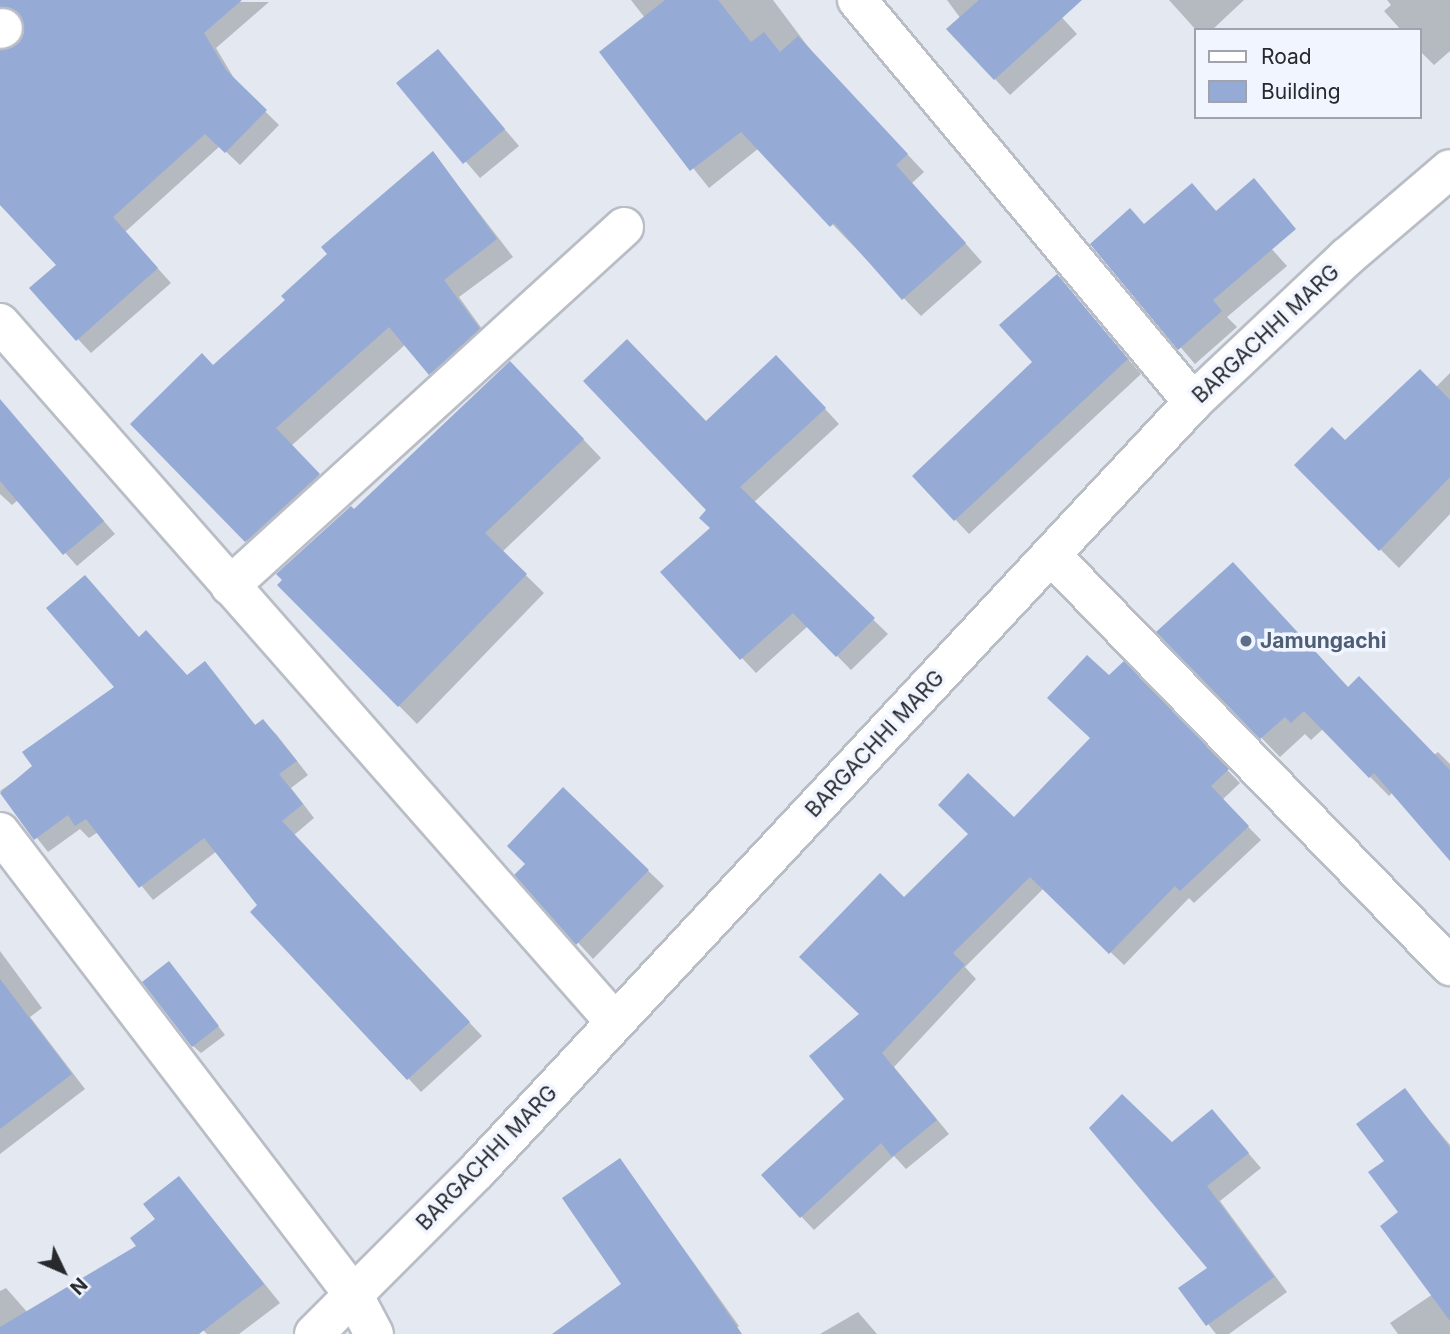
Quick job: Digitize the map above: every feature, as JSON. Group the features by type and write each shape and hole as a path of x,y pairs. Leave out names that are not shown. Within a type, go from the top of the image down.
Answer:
{"street":[{"path":"857,0 1193,402"},
{"name":"BARGACHHI MARG","path":"314,1334 615,1022 1193,402 1347,257 1450,169"},
{"path":"230,586 624,227"},
{"path":"0,323 615,1022"},
{"path":"1051,555 1450,966"},
{"path":"0,832 353,1294 374,1334"}],"building":[{"path":"0,0 242,0 204,33 226,70 267,110 225,153 205,134 113,217 158,268 76,341 29,288 56,265 0,205 0,50 19,43 24,32 18,12 0,7"},
{"path":"665,0 718,0 751,42 764,32 780,52 798,36 908,154 896,165 966,243 902,300 834,223 830,227 741,132 690,171 599,52"},
{"path":"979,0 1082,0 994,80 946,29"},
{"path":"438,49 505,129 463,164 396,83"},
{"path":"433,151 497,239 444,280 480,329 429,375 389,327 276,428 320,474 245,542 130,424 202,353 213,365 285,300 281,296 327,254 321,247"},
{"path":"1254,178 1296,229 1213,300 1222,311 1178,350 1090,244 1130,208 1144,224 1192,183 1216,211"},
{"path":"1057,274 1128,359 954,521 912,476 1032,362 999,325"},
{"path":"627,339 706,421 776,355 826,408 740,487 875,618 836,657 793,613 740,660 660,572 710,528 699,518 706,510 583,381"},
{"path":"510,361 584,439 485,533 527,574 398,707 277,585 282,580 276,574 351,506 354,509"},
{"path":"1420,369 1450,400 1450,477 1379,551 1294,465 1332,427 1345,440"},
{"path":"0,399 104,521 63,555 0,481"},
{"path":"1233,562 1348,687 1359,676 1450,770 1450,861 1374,773 1369,778 1304,711 1291,723 1285,717 1260,739 1156,632"},
{"path":"85,575 139,637 146,630 187,675 205,661 255,725 263,719 297,761 279,774 303,804 282,821 470,1022 407,1080 250,912 257,905 204,838 139,888 86,819 75,826 68,815 34,840 0,793 32,766 22,752 114,687 46,608"},
{"path":"1087,655 1109,675 1124,661 1229,769 1211,786 1249,826 1180,891 1175,886 1109,954 1030,877 953,953 965,965 882,1053 937,1120 892,1157 881,1143 800,1218 761,1175 844,1099 809,1056 859,1014 799,957 880,873 904,897 968,834 938,805 968,773 1014,817 1090,738 1047,698"},
{"path":"563,787 649,870 576,945 514,875 525,864 507,846"},
{"path":"169,961 219,1026 192,1047 142,982"},
{"path":"0,979 72,1074 0,1129"},
{"path":"1405,1088 1450,1148 1450,1321 1380,1226 1398,1212 1368,1172 1384,1161 1356,1124"},
{"path":"1122,1094 1172,1142 1212,1109 1249,1153 1207,1186 1274,1277 1206,1326 1178,1288 1207,1268 1089,1128"},
{"path":"620,1158 742,1334 552,1334 621,1284 562,1198"},
{"path":"179,1176 264,1284 199,1334 0,1334 0,1327 136,1246 130,1238 155,1219 143,1204"}],"place":[{"name":"Jamungachi","path":"1246,641"}]}
